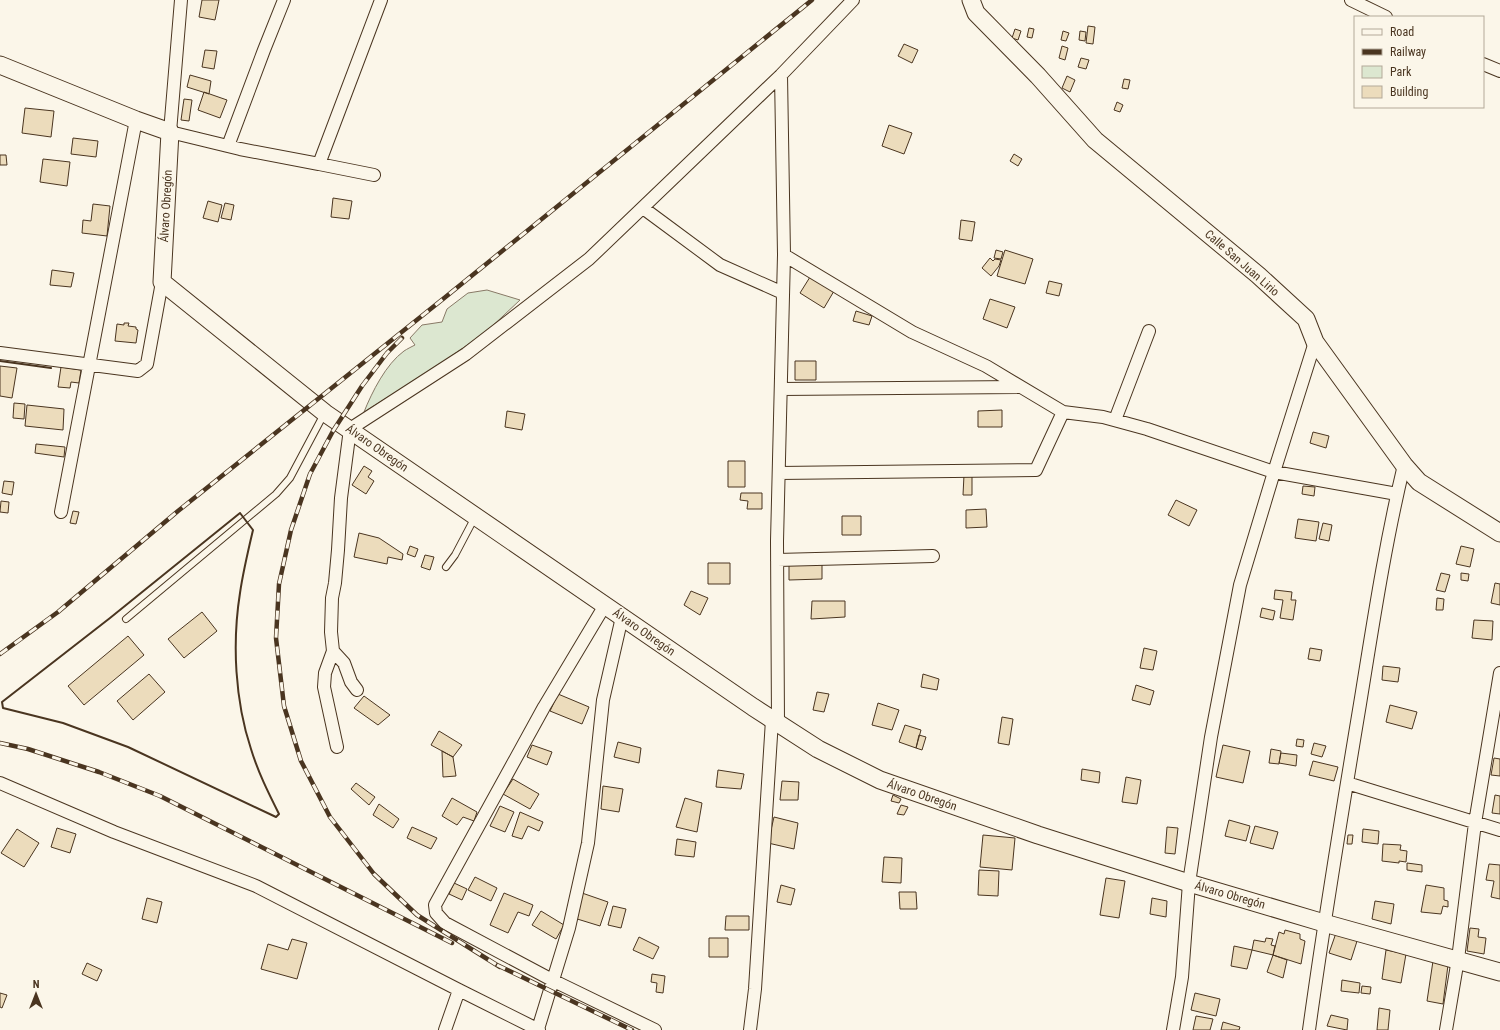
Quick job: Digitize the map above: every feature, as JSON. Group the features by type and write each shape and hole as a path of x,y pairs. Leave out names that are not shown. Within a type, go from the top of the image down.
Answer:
{"street":[{"path":"170,132 181,0"},
{"path":"228,146 284,0"},
{"path":"318,164 381,0"},
{"path":"337,747 324,686 325,673 333,651 331,632 332,598 338,550 341,498 350,429 466,354 589,259 781,75 853,0"},
{"name":"Calle San Juan Lirio","path":"971,0 976,14 1038,76 1095,140 1258,275 1306,320 1315,342 1404,465 1419,482 1500,533"},
{"path":"1351,0 1384,16"},
{"path":"1484,64 1500,70"},
{"path":"0,65 136,120 170,132 228,146 374,175"},
{"path":"750,1030 755,989 775,722 784,255 781,75"},
{"path":"61,512 136,120"},
{"name":"Álvaro Obregón","path":"170,132 162,282 325,413 775,722 818,749 880,780 1038,835 1189,883 1324,923 1458,959 1500,972"},
{"path":"643,208 720,265 783,293"},
{"path":"784,255 912,332 986,366 1063,412 1116,420 1274,472 1397,494"},
{"path":"0,353 138,371 146,364 162,282"},
{"path":"1116,420 1149,331"},
{"path":"1173,1030 1182,978 1189,883 1211,737 1240,585 1315,342"},
{"path":"781,389 1021,387"},
{"path":"779,473 1036,470 1063,412"},
{"path":"1309,1030 1324,923 1380,585 1404,465"},
{"path":"777,560 933,556"},
{"path":"605,605 544,707 435,905 436,913 445,923 554,981 655,1030"},
{"path":"0,783 114,832 256,886 539,1030 569,928 588,843 603,700 622,617"},
{"path":"333,651 344,663 351,682 357,690"},
{"path":"1446,1030 1458,959 1475,823 1500,673"},
{"path":"1347,783 1500,830"},
{"path":"445,1030 459,990"}],"lane":[{"path":"126,619 276,494 290,478 325,413"},
{"path":"446,567 455,555 475,516"}],"green space":[{"path":"487,290 520,300 486,332 427,373 364,412 375,387 391,363 404,351 415,345 410,338 422,325 442,322 447,309 468,293"}],"building":[{"path":"202,0 219,0 215,20 199,17"},
{"path":"1088,26 1095,27 1093,44 1086,43"},
{"path":"1029,28 1034,29 1032,38 1027,37"},
{"path":"1015,29 1021,31 1018,40 1012,38"},
{"path":"1063,31 1069,33 1066,41 1061,40"},
{"path":"1080,31 1086,32 1085,41 1079,40"},
{"path":"904,44 918,50 912,63 898,56"},
{"path":"1062,46 1068,48 1065,60 1059,58"},
{"path":"205,50 217,51 214,69 202,67"},
{"path":"1081,58 1089,60 1086,69 1078,67"},
{"path":"190,75 211,81 209,94 187,87"},
{"path":"1067,76 1075,80 1070,92 1062,88"},
{"path":"1124,79 1130,80 1128,89 1122,88"},
{"path":"204,92 227,100 220,118 198,110"},
{"path":"184,99 192,100 189,121 181,120"},
{"path":"1117,102 1123,105 1120,112 1114,110"},
{"path":"25,108 54,111 51,137 22,133"},
{"path":"889,125 912,133 904,154 882,146"},
{"path":"73,138 98,141 96,157 71,154"},
{"path":"1014,154 1022,159 1018,166 1010,161"},
{"path":"0,155 6,155 7,165 0,165"},
{"path":"43,159 70,162 67,186 40,182"},
{"path":"333,198 352,201 349,219 331,217"},
{"path":"208,201 222,205 218,222 203,218"},
{"path":"225,203 234,205 231,220 221,218"},
{"path":"93,204 110,206 107,236 82,233 83,220 91,221"},
{"path":"961,220 975,222 972,241 959,239"},
{"path":"996,250 1003,252 1001,259 994,258"},
{"path":"1005,250 1033,259 1025,284 997,276"},
{"path":"990,258 993,261 995,259 1001,260 999,266 991,276 982,268"},
{"path":"52,270 74,273 71,287 50,285"},
{"path":"810,277 834,291 824,308 800,293"},
{"path":"1049,281 1062,284 1059,296 1046,293"},
{"path":"990,299 1015,307 1007,328 983,319"},
{"path":"856,311 872,316 869,325 853,321"},
{"path":"124,323 129,323 128,326 136,327 138,330 136,343 115,341 117,324 124,325"},
{"path":"795,361 816,361 816,380 795,380"},
{"path":"0,366 17,368 12,398 0,396"},
{"path":"61,367 81,370 79,383 71,382 70,388 58,387"},
{"path":"14,403 25,404 24,419 13,418"},
{"path":"27,405 64,409 63,430 25,426"},
{"path":"1002,410 1002,427 978,427 978,411"},
{"path":"507,411 525,414 522,430 505,427"},
{"path":"1313,432 1329,436 1326,448 1310,443"},
{"path":"36,444 65,447 64,457 35,453"},
{"path":"728,461 745,461 745,487 728,487"},
{"path":"364,466 372,471 368,477 374,481 366,494 352,485"},
{"path":"964,475 972,476 972,495 963,495"},
{"path":"4,481 14,482 12,495 2,493"},
{"path":"1303,486 1315,487 1314,496 1302,494"},
{"path":"741,493 762,493 762,509 747,509 748,501 740,500"},
{"path":"1176,500 1197,510 1189,526 1168,515"},
{"path":"1,501 9,502 8,513 0,512"},
{"path":"986,509 987,527 966,528 966,510"},
{"path":"73,511 79,512 76,524 70,523"},
{"path":"842,516 861,516 861,535 842,535"},
{"path":"1298,519 1319,522 1316,541 1295,538"},
{"path":"1323,523 1332,525 1329,541 1319,539"},
{"path":"359,533 379,538 403,554 402,560 388,557 387,564 354,557"},
{"path":"410,546 418,549 415,557 407,554"},
{"path":"1461,546 1474,549 1470,567 1456,564"},
{"path":"425,555 434,557 430,570 421,567"},
{"path":"789,562 822,562 822,579 789,580"},
{"path":"708,563 730,563 730,584 708,584"},
{"path":"1441,573 1450,575 1445,592 1436,590"},
{"path":"1461,573 1469,574 1468,581 1461,580"},
{"path":"1495,583 1500,584 1500,605 1491,603"},
{"path":"1275,590 1292,592 1291,600 1296,600 1293,620 1280,618 1283,600 1274,599"},
{"path":"691,591 708,598 700,615 684,605"},
{"path":"1437,598 1444,599 1443,610 1436,610"},
{"path":"812,601 845,601 845,617 811,619"},
{"path":"1262,608 1275,611 1273,620 1260,617"},
{"path":"202,612 217,631 184,658 168,639"},
{"path":"1474,620 1493,621 1492,640 1472,638"},
{"path":"128,636 144,655 84,705 68,686"},
{"path":"1144,648 1157,651 1153,670 1140,668"},
{"path":"1310,648 1322,650 1320,661 1308,659"},
{"path":"1383,666 1400,668 1398,682 1382,680"},
{"path":"149,674 165,692 133,720 117,701"},
{"path":"923,674 939,679 937,690 921,687"},
{"path":"1136,685 1154,691 1150,705 1132,700"},
{"path":"817,692 829,694 824,712 813,710"},
{"path":"558,694 589,707 582,724 550,711"},
{"path":"364,696 390,715 378,725 354,708"},
{"path":"878,703 899,710 892,730 872,725"},
{"path":"1390,705 1417,712 1412,729 1386,722"},
{"path":"1002,717 1013,719 1009,745 998,743"},
{"path":"905,725 921,730 916,748 899,742"},
{"path":"439,731 462,745 453,757 431,745"},
{"path":"919,735 926,737 922,750 916,748"},
{"path":"1297,739 1304,740 1303,747 1296,746"},
{"path":"618,742 641,748 639,763 614,757"},
{"path":"1314,743 1326,746 1322,757 1311,754"},
{"path":"532,745 552,752 547,765 527,757"},
{"path":"1223,745 1250,751 1243,783 1216,777"},
{"path":"1271,749 1281,751 1279,764 1269,763"},
{"path":"442,751 453,757 456,776 443,777"},
{"path":"1281,753 1297,755 1296,766 1279,763"},
{"path":"1494,758 1500,759 1500,776 1491,775"},
{"path":"1313,761 1338,767 1334,781 1309,775"},
{"path":"1082,769 1100,772 1099,783 1081,780"},
{"path":"718,770 744,774 741,789 716,787"},
{"path":"1126,777 1141,780 1137,804 1122,802"},
{"path":"513,779 539,794 530,809 503,794"},
{"path":"782,781 799,782 798,800 780,800"},
{"path":"356,783 375,797 369,805 351,789"},
{"path":"603,786 623,789 619,812 601,809"},
{"path":"893,795 901,799 899,803 891,801"},
{"path":"1495,795 1500,796 1500,814 1492,813"},
{"path":"452,798 477,812 474,821 463,817 457,825 442,816"},
{"path":"685,798 702,803 697,832 676,827"},
{"path":"379,804 399,819 393,828 373,815"},
{"path":"901,805 908,807 904,815 897,814"},
{"path":"500,806 514,812 505,832 490,826"},
{"path":"520,812 543,822 539,831 528,826 522,839 512,836"},
{"path":"774,817 798,823 794,849 768,843"},
{"path":"1229,820 1250,826 1246,841 1225,836"},
{"path":"1255,826 1278,832 1273,849 1250,843"},
{"path":"412,827 437,838 431,849 407,838"},
{"path":"1167,827 1178,828 1175,854 1165,853"},
{"path":"57,828 76,834 70,853 51,847"},
{"path":"17,829 39,843 24,867 1,853"},
{"path":"1363,829 1379,831 1378,844 1362,842"},
{"path":"983,835 1015,838 1012,870 980,867"},
{"path":"1348,835 1353,835 1352,844 1347,844"},
{"path":"677,839 696,842 694,857 675,855"},
{"path":"1383,844 1401,845 1400,850 1407,851 1406,862 1399,861 1399,863 1382,861"},
{"path":"884,857 902,858 901,883 882,882"},
{"path":"1407,863 1422,865 1422,872 1407,870"},
{"path":"1489,864 1500,865 1500,899 1491,897 1494,881 1486,880"},
{"path":"979,870 999,871 998,896 978,895"},
{"path":"475,877 497,888 491,901 468,890"},
{"path":"1106,878 1125,881 1119,918 1100,915"},
{"path":"454,883 467,889 462,900 449,894"},
{"path":"781,885 795,889 791,905 777,902"},
{"path":"1426,885 1444,888 1444,900 1448,901 1448,907 1443,906 1441,914 1421,912"},
{"path":"899,892 916,892 917,909 900,909"},
{"path":"504,893 533,905 529,916 518,912 508,933 490,925"},
{"path":"582,893 608,902 600,926 574,918"},
{"path":"147,898 162,902 157,923 142,919"},
{"path":"1152,898 1167,901 1166,917 1150,914"},
{"path":"1375,901 1394,904 1391,924 1372,919"},
{"path":"613,906 626,909 621,928 608,925"},
{"path":"541,911 564,925 556,939 532,925"},
{"path":"726,916 749,916 749,930 725,930"},
{"path":"1470,928 1479,929 1478,937 1486,938 1484,954 1467,951"},
{"path":"1285,930 1300,934 1300,939 1305,941 1301,964 1273,955 1279,932 1284,934"},
{"path":"1336,933 1358,938 1351,960 1329,953"},
{"path":"639,937 659,947 653,959 633,950"},
{"path":"709,938 728,938 728,957 709,957"},
{"path":"1266,938 1273,939 1271,945 1275,946 1273,955 1252,950 1254,940 1265,942"},
{"path":"292,939 307,943 297,979 261,969 268,944 288,950"},
{"path":"1234,946 1252,950 1247,969 1231,966"},
{"path":"1386,950 1406,954 1401,983 1382,979"},
{"path":"1273,955 1287,960 1283,978 1267,972"},
{"path":"1433,961 1448,965 1443,1004 1427,1001"},
{"path":"87,963 102,970 97,981 82,974"},
{"path":"652,974 665,976 663,993 656,992 657,983 651,982"},
{"path":"1342,980 1360,983 1359,993 1341,991"},
{"path":"1362,986 1371,987 1370,994 1361,993"},
{"path":"0,993 7,995 2,1008 0,1007"},
{"path":"1195,993 1220,999 1216,1016 1191,1010"},
{"path":"1379,1008 1390,1010 1388,1030 1377,1030"},
{"path":"1331,1015 1348,1019 1347,1030 1327,1026"},
{"path":"1196,1016 1213,1019 1210,1030 1193,1030"},
{"path":"1223,1022 1240,1027 1239,1030 1221,1030"}],"railway":[{"path":"0,654 58,612 178,511 443,299 812,0"},
{"path":"402,338 387,353 362,386 333,431 310,474 291,530 279,584 276,638 284,706 301,761 330,817 374,874 417,915 500,967"},
{"path":"0,743 28,749 99,772 160,796 452,943"},
{"path":"497,965 632,1030"}],"wall":[{"path":"0,361 51,368"},
{"path":"240,513 253,530 243,577 236,632 236,672 238,692 241,711 251,749 260,774 279,814 276,817 128,747 63,723 3,708 2,702 110,618 240,513"}]}
